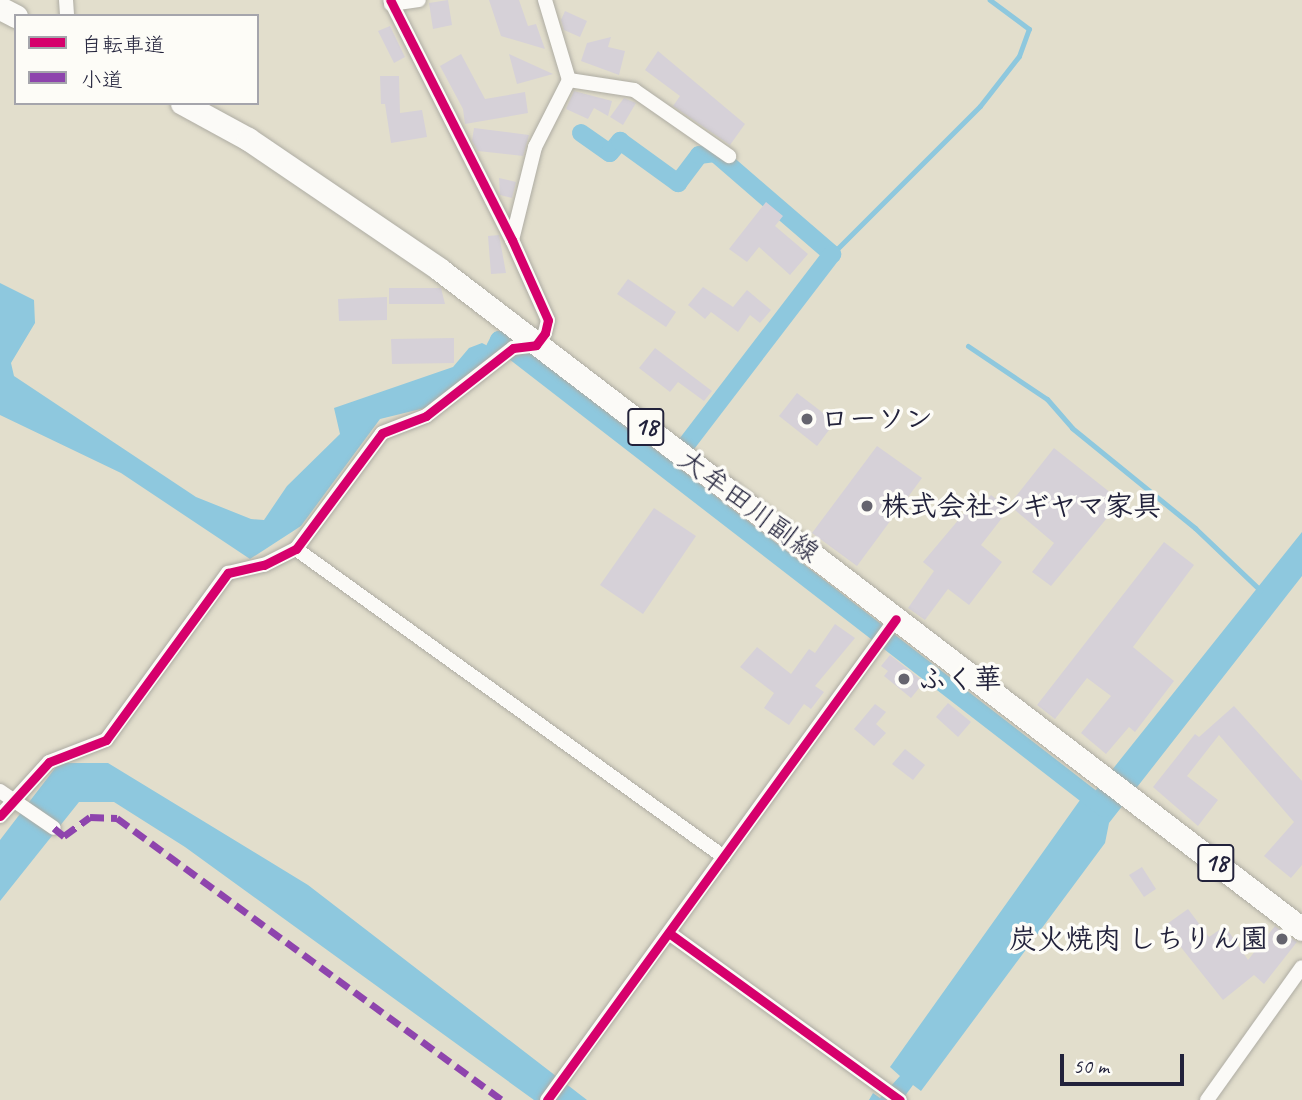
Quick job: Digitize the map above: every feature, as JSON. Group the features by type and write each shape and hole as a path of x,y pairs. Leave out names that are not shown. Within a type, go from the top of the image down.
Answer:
{"main road":[{"name":"大牟田川副線","path":"186,105 248,139 350,205 525,346 896,619 1302,929"}],"street":[{"path":"0,816 19,804 49,762 106,740 113,733 228,573 264,565 296,549 382,433 426,415 493,364 525,346 548,320 512,240 390,2 419,0"},
{"path":"512,240 535,147 569,80 545,0"},
{"path":"569,80 634,90 729,156"},
{"path":"296,549 724,857"},
{"path":"547,1100 896,619"},
{"path":"0,791 54,828"},
{"path":"669,933 900,1100"},
{"path":"1207,1100 1302,967"}],"water":[{"path":"0,283 34,300 35,323 11,363 14,376 196,497 251,519 264,520 287,486 340,434 334,408 453,367 469,348 482,343 500,352 429,407 380,419 301,526 250,559 121,473 0,415"},
{"path":"1302,532 1302,576 1109,823 1105,843 921,1091 913,1085 902,1100 869,1100 873,1093 880,1098 900,1076 890,1067 1080,800 1087,793 1092,795"},
{"path":"59,763 108,763 308,885 587,1100 534,1100 185,847 114,802 79,802 0,901 0,840"}],"building":[{"path":"448,0 452,25 433,29 429,3"},
{"path":"489,0 519,0 528,26 536,24 545,49 501,36"},
{"path":"565,11 587,21 580,37 564,30 561,20"},
{"path":"390,26 405,57 394,63 378,31"},
{"path":"611,37 608,47 625,51 619,75 581,61 587,43"},
{"path":"658,51 745,124 730,145 673,106 680,96 645,70"},
{"path":"461,54 485,99 525,92 528,113 465,124 463,109 440,66"},
{"path":"509,54 553,74 517,84"},
{"path":"380,76 399,76 400,113 422,110 427,137 391,143 385,104 381,104"},
{"path":"574,91 612,101 608,116 594,108 588,119 566,109"},
{"path":"624,98 636,103 623,125 610,117"},
{"path":"474,128 529,135 523,156 478,151 472,141"},
{"path":"499,178 516,182 512,198 500,195"},
{"path":"766,202 783,216 775,226 808,254 790,275 759,247 747,262 729,249"},
{"path":"499,235 506,273 491,274 488,236"},
{"path":"628,279 676,312 666,327 617,294"},
{"path":"703,287 733,307 747,290 771,310 760,323 750,315 738,332 711,312 705,319 688,305"},
{"path":"389,288 441,288 445,304 389,304"},
{"path":"387,297 387,320 339,321 338,299"},
{"path":"454,338 454,363 392,364 391,339"},
{"path":"655,348 712,391 704,401 678,382 670,392 639,368"},
{"name":"ローソン","path":"797,393 835,422 817,446 779,416"},
{"name":"株式会社シギヤマ家具","path":"877,446 922,478 857,566 812,533"},
{"path":"1054,448 1121,501 1051,586 1032,572 1054,543 1009,505"},
{"path":"991,495 1009,509 981,545 1002,562 969,605 948,589 925,620 908,608 934,571 923,562 971,505 978,511"},
{"path":"654,508 696,536 643,614 600,585"},
{"path":"1164,542 1194,565 1133,647 1174,681 1135,732 1129,727 1106,754 1081,733 1111,696 1087,678 1055,719 1037,705"},
{"path":"835,624 855,638 815,686 824,692 811,709 804,704 789,725 764,708 774,693 740,667 757,647 791,674 809,649 815,653"},
{"name":"ふく華","path":"890,655 924,682 911,698 884,676 888,671 881,666"},
{"path":"948,703 971,722 958,737 936,717"},
{"path":"875,704 886,712 876,724 886,733 874,746 854,729"},
{"path":"1234,706 1302,781 1302,865 1291,878 1264,856 1294,822 1219,735 1187,776 1218,800 1198,826 1153,787 1195,734 1199,737"},
{"path":"905,749 925,765 913,780 892,764"},
{"path":"1142,867 1156,889 1144,897 1129,875"},
{"path":"1188,909 1209,937 1225,926 1248,960 1275,926 1297,942 1264,984 1254,975 1223,1000 1164,926"}],"waterway":[{"path":"832,254 980,106 1019,56 1029,29 990,0"},
{"path":"581,133 610,153 620,141 678,183 699,155 715,153 832,254 674,461"},
{"path":"495,348 499,340 1104,808"},
{"path":"968,346 1047,399 1072,428 1195,528 1260,590"}],"marked path":[{"path":"54,828 64,836 90,817 117,818 502,1100"}],"cycle path":[{"path":"0,816 49,762 106,740 228,573 264,565 296,549 382,433 426,416 513,348 536,345 545,333 548,320 512,240 390,0"},
{"path":"547,1100 896,619"},
{"path":"669,933 900,1100"}],"place":[{"name":"ローソン","path":"807,419"},
{"name":"株式会社シギヤマ家具","path":"867,506"},
{"name":"ふく華","path":"904,679"},
{"name":"炭火焼肉 しちりん園","path":"1282,939"}]}
